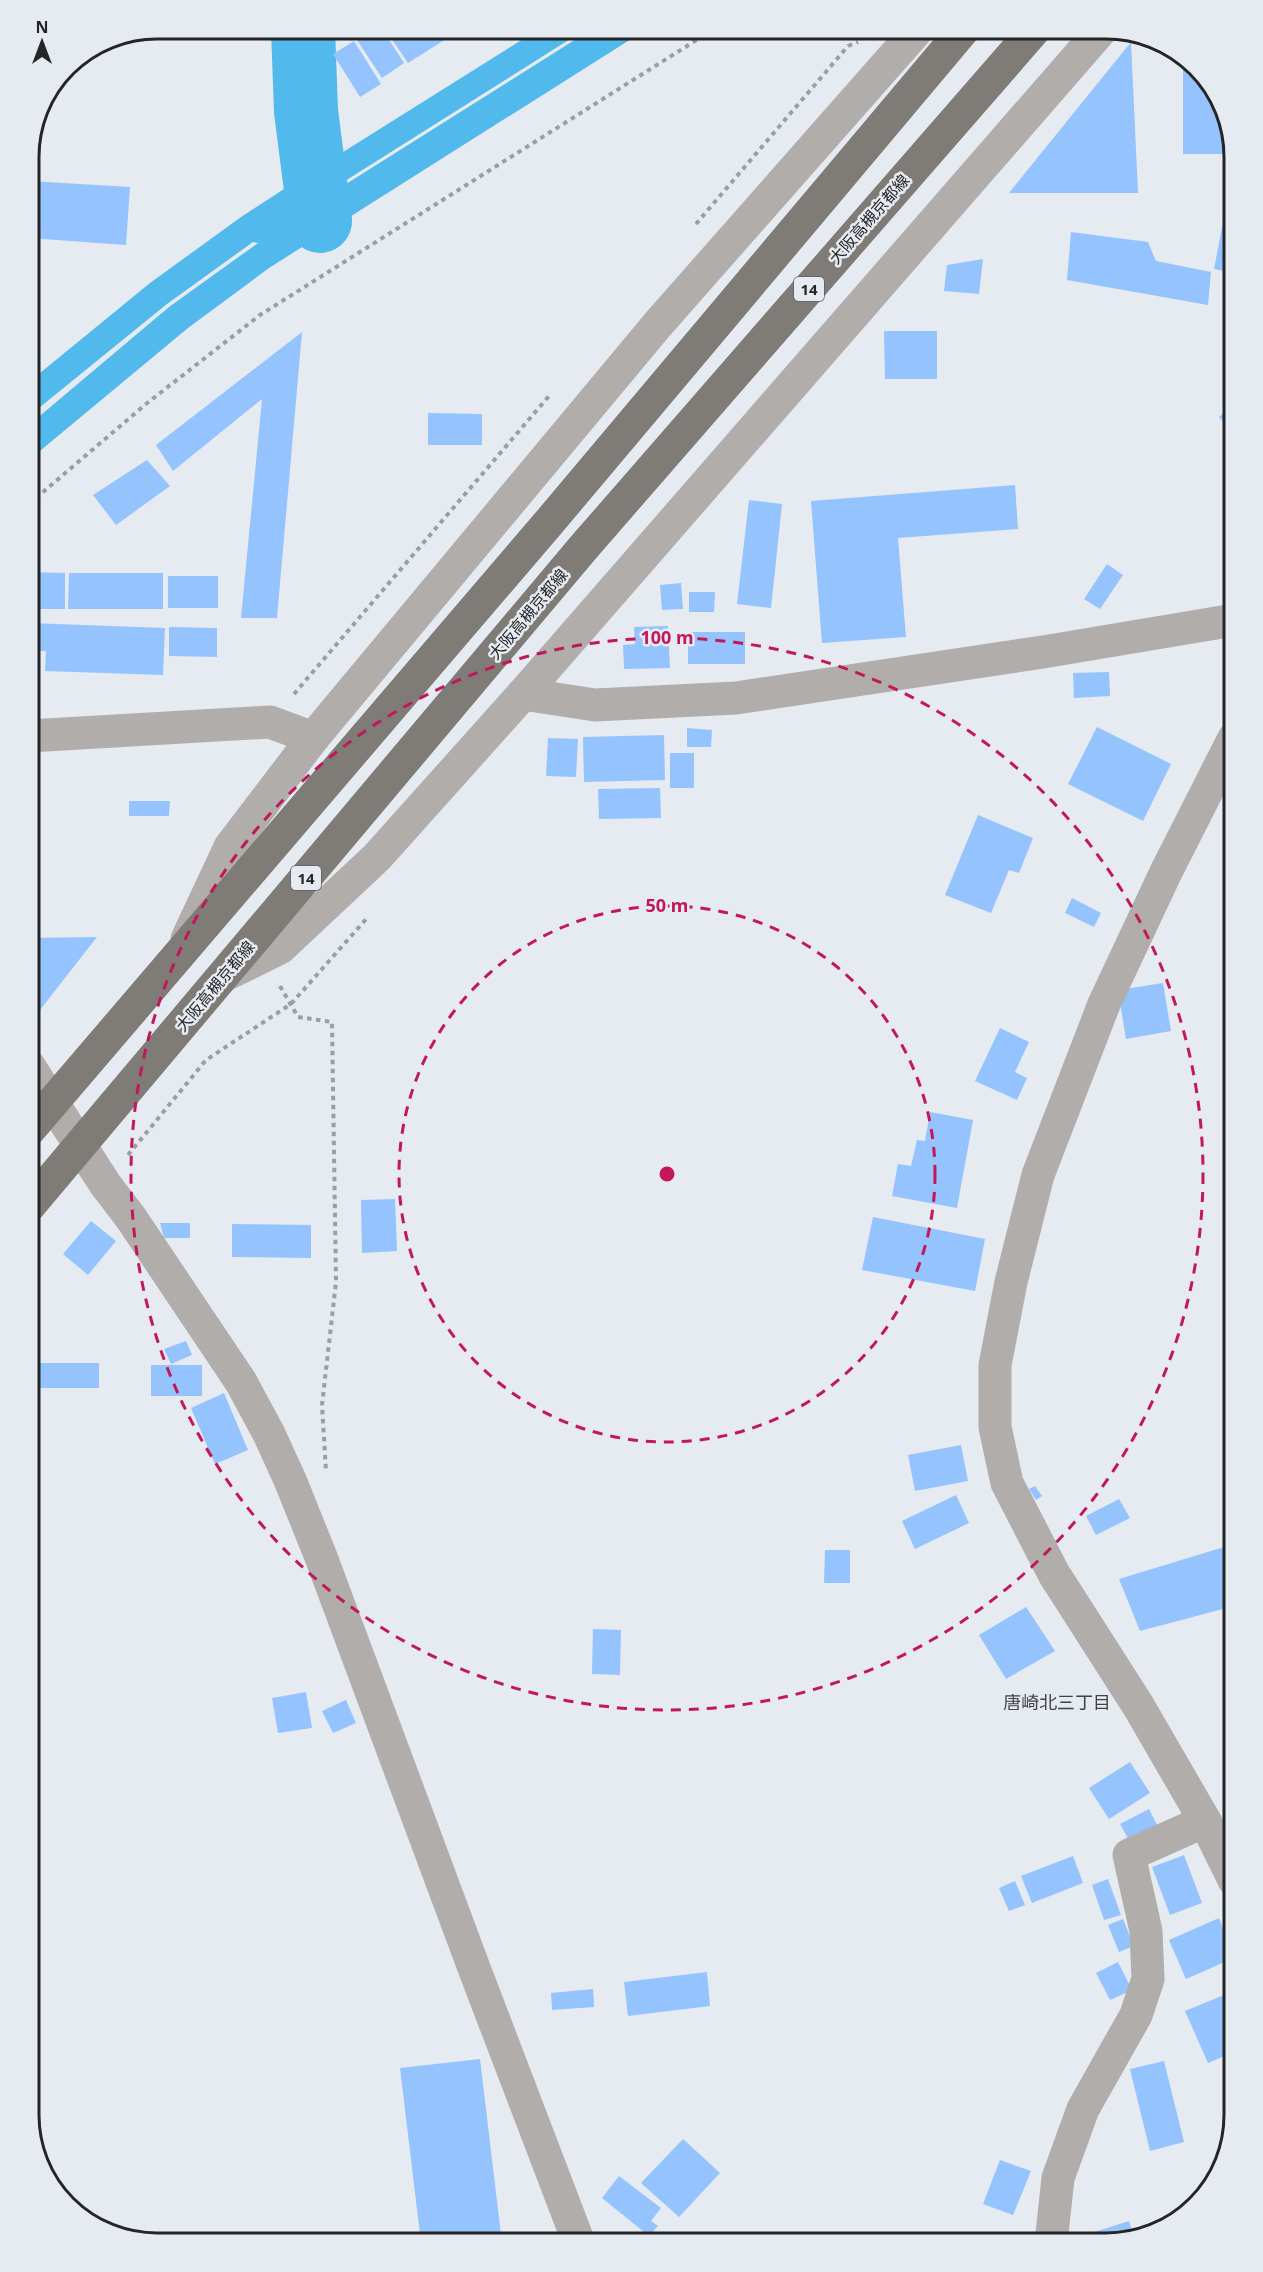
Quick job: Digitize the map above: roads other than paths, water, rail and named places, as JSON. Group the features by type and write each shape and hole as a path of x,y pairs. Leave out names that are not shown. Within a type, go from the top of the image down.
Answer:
{"main road":[{"path":"39,1118 551,520 956,39"},
{"name":"大阪高槻京都線","path":"39,1194 583,548 1026,39"}],"street":[{"path":"181,951 230,847 313,738 658,324 909,39"},
{"path":"1067,39 1071,64"},
{"path":"225,975 280,948 377,857 523,694 1093,39"},
{"path":"523,694 595,705 736,698 1032,654 1224,622"},
{"path":"39,735 270,722 313,738"},
{"path":"1224,758 1166,872 1104,1004 1038,1175 1011,1282 995,1365 995,1427 1007,1483 1054,1574 1139,1707 1224,1860"},
{"path":"39,1083 105,1184 131,1218 241,1382 290,1480 575,2233"},
{"path":"1052,2233 1059,2178 1083,2109 1136,2014 1148,1979 1146,1931 1129,1855 1204,1821"}],"water":[{"path":"523,39 570,39 326,193 327,196 576,39 631,39 269,268 188,328 39,452 39,417 169,307 258,243 253,242 167,304 39,408 39,374 150,283 241,217 301,178 302,172 314,164 316,169"}],"waterway":[{"path":"303,39 306,111 320,221"}],"district":[{"name":"唐崎北三丁目","path":"1057,1702"}]}
